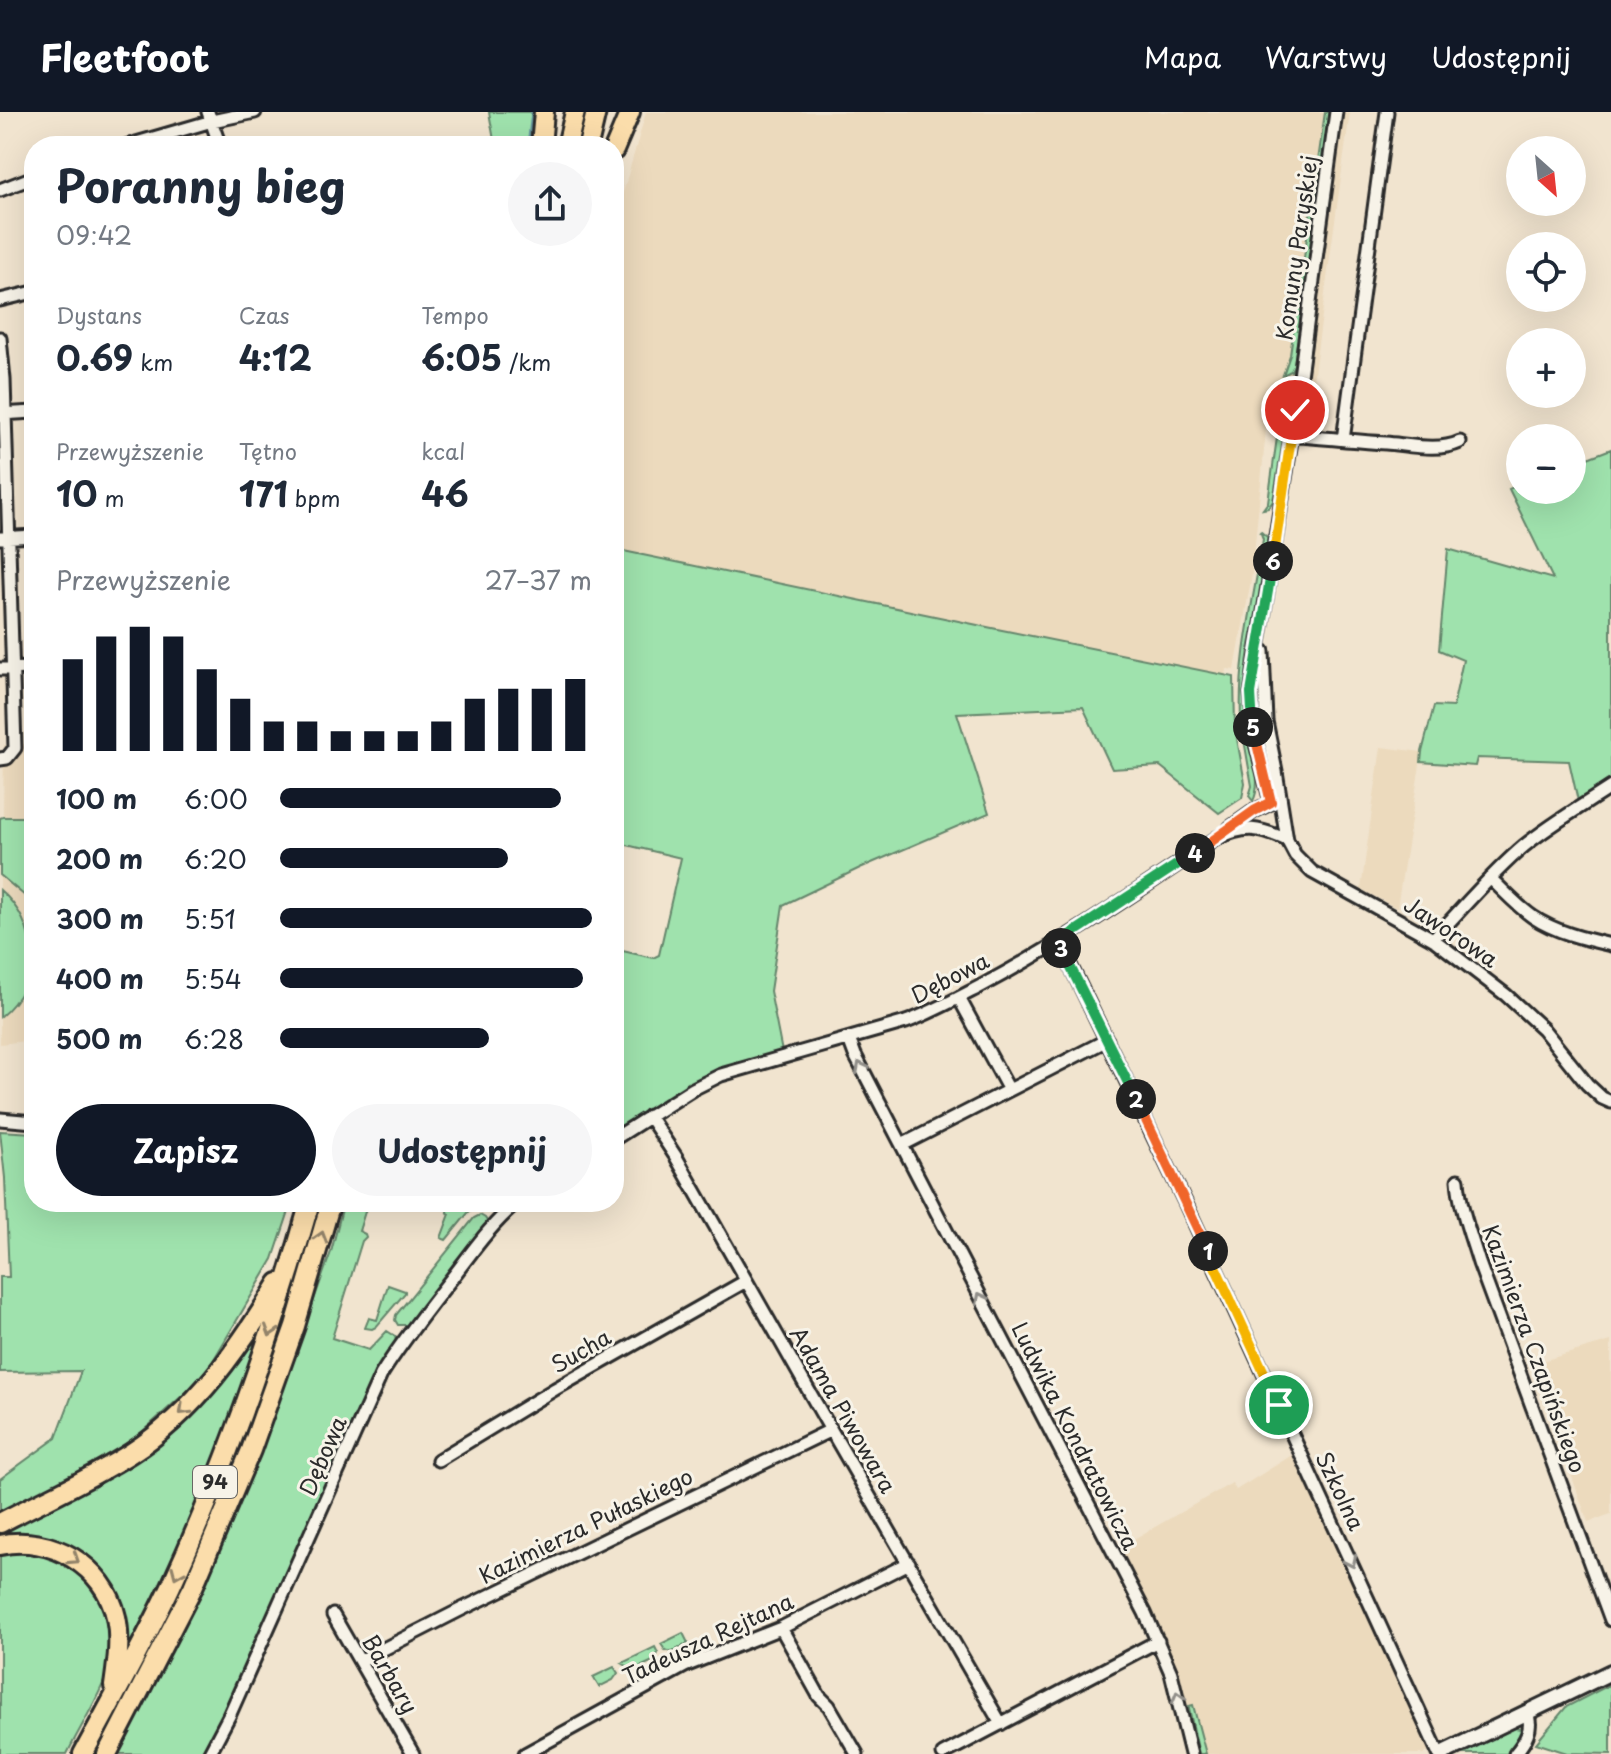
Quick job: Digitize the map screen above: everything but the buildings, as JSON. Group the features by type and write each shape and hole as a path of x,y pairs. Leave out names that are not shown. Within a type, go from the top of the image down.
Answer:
{"main road":[{"path":"542,136 544,112"},
{"path":"569,136 575,112"},
{"path":"590,136 596,112"},
{"path":"620,136 630,112"},
{"name":"94","path":"83,1754 170,1588 206,1506 251,1390 307,1212"},
{"name":"94","path":"107,1754 193,1587 251,1450 295,1326 328,1212"},
{"path":"0,1523 129,1455 171,1421 215,1378 295,1257"},
{"path":"0,1545 24,1542 61,1551 85,1567 101,1585 115,1612 118,1631 113,1699"}],"street":[{"path":"154,136 210,116 255,112"},
{"name":"Komuny Paryskiej","path":"1275,801 1276,771 1264,707 1263,626 1336,112"},
{"path":"1343,440 1387,112"},
{"path":"210,116 217,136"},
{"path":"0,190 24,181"},
{"path":"0,300 24,294"},
{"path":"0,338 4,379 6,669 15,748 7,758 0,759"},
{"path":"2,414 24,413"},
{"path":"1292,435 1444,447 1460,442"},
{"path":"1433,939 1515,854 1542,832 1611,787"},
{"path":"1217,838 1254,811 1275,801"},
{"name":"Jaworowa","path":"1275,801 1287,840 1295,855 1312,872 1433,939 1524,1009 1587,1084 1611,1102"},
{"name":"Dębowa","path":"624,1132 704,1082 721,1075 906,1022 959,998 1059,942 1217,838 1246,828 1259,829 1287,840"},
{"path":"1490,878 1528,914 1540,921 1569,934 1611,945"},
{"name":"Szkolna","path":"1059,942 1185,1202 1440,1754"},
{"path":"959,998 1009,1090"},
{"name":"Ludwika Kondratowicza","path":"849,1039 1145,1613 1174,1684 1191,1754"},
{"path":"902,1145 1107,1040"},
{"name":"Adama Piwowara","path":"649,1116 676,1157 1001,1724"},
{"path":"0,1119 24,1121"},
{"name":"Kazimierza Czapińskiego","path":"1458,1180 1461,1203 1479,1263 1611,1620"},
{"name":"Dębowa","path":"209,1754 229,1716 381,1375 464,1262 508,1212"},
{"name":"Sucha","path":"438,1460 555,1389 746,1281"},
{"name":"Kazimierza Pułaskiego","path":"360,1661 831,1430"},
{"name":"Tadeusza Rejtana","path":"525,1754 685,1666 781,1628 909,1563"},
{"name":"Barbary","path":"333,1615 413,1754"},
{"path":"781,1628 819,1696 829,1706 857,1754"},
{"path":"943,1754 1158,1641"},
{"path":"1440,1754 1611,1672"},
{"path":"1515,1754 1531,1726 1527,1713"}],"shaded area":[{"path":"646,112 1350,112 1307,424 1267,420 1252,574 1235,670 1227,669 1226,676 624,553 624,189"},
{"path":"24,744 24,817 3,817 4,745"},
{"path":"1381,747 1422,752 1397,908 1361,889"},
{"path":"0,875 24,896 24,1041 0,1044"},
{"path":"1611,1341 1611,1514 1588,1522 1532,1364"},
{"path":"1292,1455 1297,1456 1430,1746 1430,1750 1423,1754 1196,1754 1177,1675 1118,1548 1232,1483 1236,1490"}],"green space":[{"path":"489,112 533,112 530,136 493,136"},
{"path":"1325,112 1330,112 1294,365 1291,371 1283,375 1290,355"},
{"path":"1287,414 1273,501 1263,509 1268,502 1280,416"},
{"path":"1611,449 1611,779 1578,801 1569,761 1477,758 1475,766 1421,762 1434,706 1453,707 1463,660 1439,650 1448,549 1553,579 1516,504 1586,504 1586,459"},
{"path":"1260,531 1267,537 1265,565 1248,658 1246,719 1241,719 1244,651 1263,539"},
{"path":"624,551 1234,677 1235,728 1245,783 1242,798 1219,813 1160,766 1112,769 1083,707 957,713 989,813 783,905 770,991 782,1052 702,1077 624,1127 624,951 653,958 659,955 681,858 624,844"},
{"path":"1242,728 1247,728 1255,765 1257,785 1253,801 1249,796 1252,786"},
{"path":"24,817 24,895 0,875 0,818"},
{"path":"0,890 24,922 24,985 14,1003 0,1017"},
{"path":"0,1131 24,1132 24,1212 289,1212 273,1259 204,1376 124,1448 0,1513 0,1479 56,1438 81,1371 0,1372 0,1277 9,1277"},
{"path":"341,1212 365,1212 359,1231 366,1237 362,1241 332,1338 369,1350 387,1331 395,1336 396,1342 365,1396 220,1719 201,1754 118,1754 193,1609 258,1457 331,1252"},
{"path":"447,1212 469,1212 446,1240 441,1238 450,1214"},
{"path":"480,1215 487,1221 485,1229 409,1325 398,1325 396,1315 474,1218"},
{"path":"388,1285 405,1293 376,1327 365,1328 369,1318 377,1320"},
{"path":"275,1296 231,1430 158,1598 126,1659 98,1570 0,1539 0,1527 130,1458"},
{"path":"13,1551 46,1555 66,1564 92,1587 108,1618 112,1653 108,1671 67,1754 0,1754 0,1553"},
{"path":"683,1633 688,1643 672,1652 665,1650 661,1644"},
{"path":"655,1647 658,1653 655,1660 634,1670 622,1663"},
{"path":"614,1667 618,1673 613,1680 599,1687 593,1677"},
{"path":"1611,1684 1611,1754 1567,1753 1536,1743 1566,1707"},
{"path":"1193,1705 1206,1754 1199,1754 1189,1708"},
{"path":"1515,1728 1523,1733 1507,1754 1460,1754"}],"waterway":[{"path":"529,136 532,112"}],"route":[{"path":"1279,1405 1059,942 1271,802 1255,740 1251,693 1295,410"}]}
